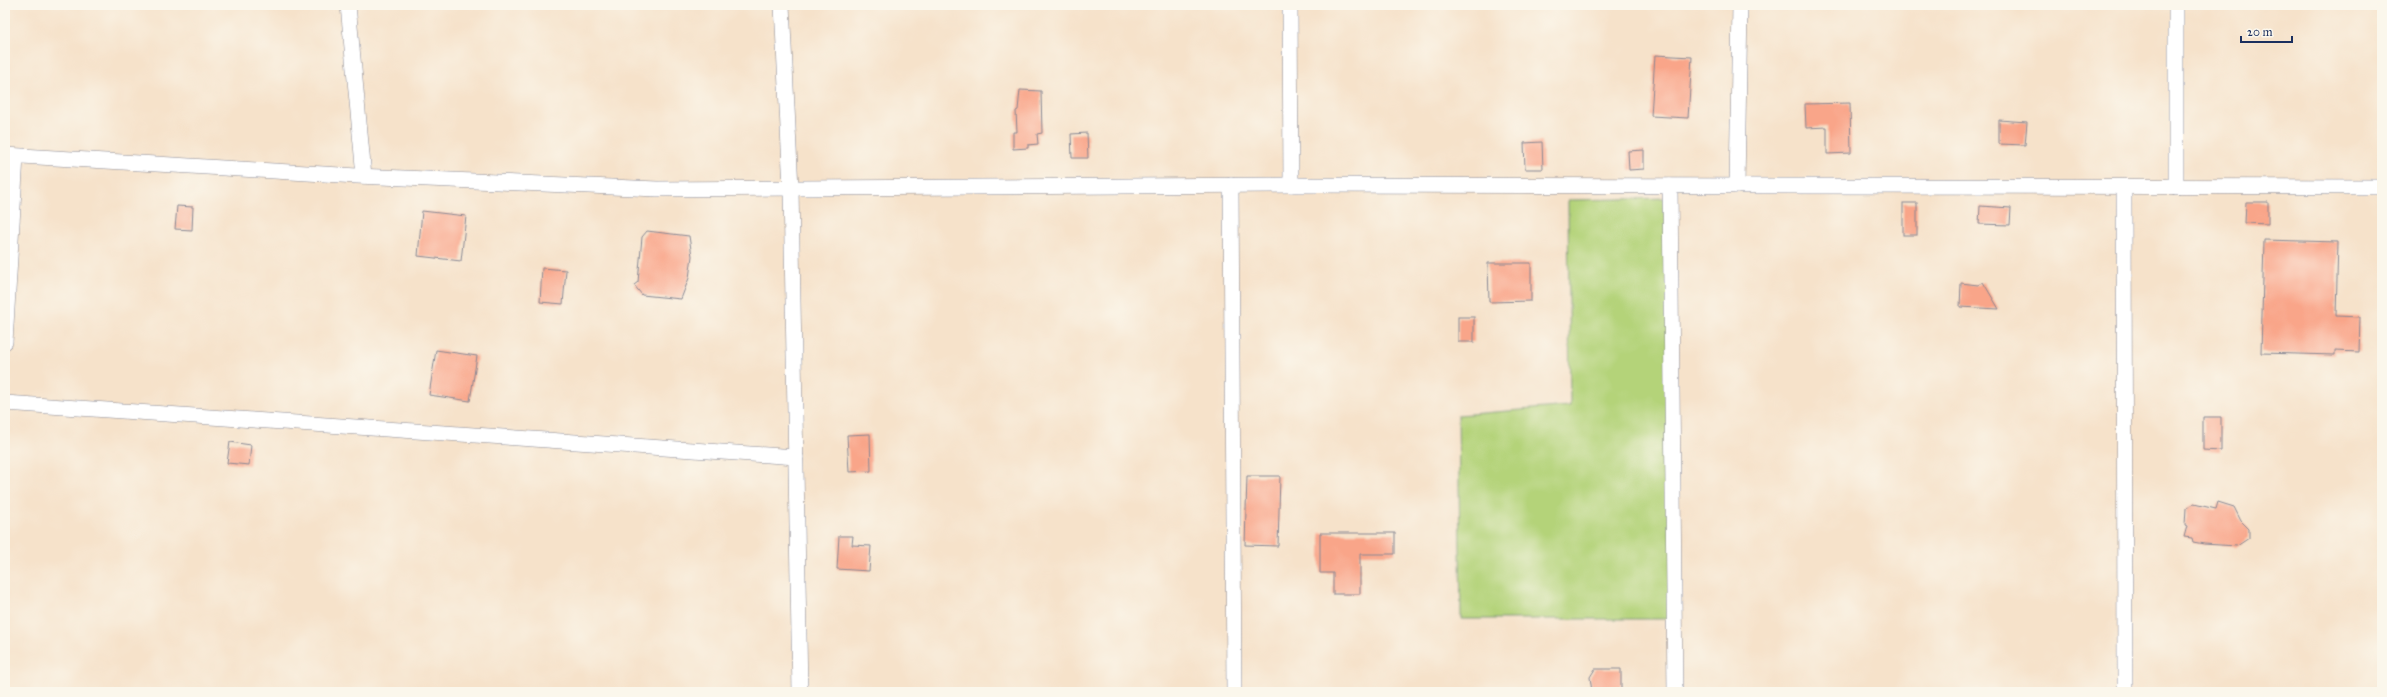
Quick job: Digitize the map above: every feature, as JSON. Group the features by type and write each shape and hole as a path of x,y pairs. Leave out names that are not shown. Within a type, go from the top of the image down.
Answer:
{"street":[{"path":"348,5 364,176"},
{"path":"782,5 791,189 800,692"},
{"path":"1290,5 1291,184"},
{"path":"1737,186 1740,5"},
{"path":"2176,5 2176,187"},
{"path":"5,342 10,155 364,176 657,189 1291,184 2382,187"},
{"path":"1232,185 1234,692"},
{"path":"1670,186 1675,692"},
{"path":"2124,187 2125,692"},
{"path":"5,403 796,457"}],"green space":[{"path":"1670,198 1674,619 1461,619 1458,415 1570,406 1568,200"}],"building":[{"path":"1655,55 1692,57 1688,118 1651,116"},
{"path":"1020,90 1041,91 1042,133 1037,134 1038,144 1028,145 1028,148 1013,149 1013,132 1017,132 1016,111 1018,110"},
{"path":"1850,103 1851,153 1827,154 1827,127 1806,128 1805,104"},
{"path":"1999,120 2027,122 2025,145 1999,144"},
{"path":"1087,133 1088,158 1072,158 1071,134"},
{"path":"1542,142 1543,169 1525,169 1524,143"},
{"path":"1644,150 1644,169 1629,170 1628,151"},
{"path":"2246,202 2268,202 2268,224 2245,223"},
{"path":"1903,203 1917,203 1917,235 1903,235"},
{"path":"177,206 193,207 192,230 175,229"},
{"path":"1980,206 2011,208 2010,225 1979,224"},
{"path":"422,211 466,216 461,261 418,256"},
{"path":"647,231 689,236 692,256 689,278 681,299 642,295 634,285 638,282 642,237"},
{"path":"2264,240 2338,242 2336,316 2360,317 2359,352 2335,351 2335,355 2261,353"},
{"path":"1488,263 1531,263 1531,301 1489,302"},
{"path":"542,268 566,270 563,304 540,302"},
{"path":"1983,282 1999,309 1960,307 1961,283 1978,285"},
{"path":"1458,317 1474,317 1474,342 1458,342"},
{"path":"436,350 477,356 470,401 429,395"},
{"path":"2203,417 2221,417 2221,451 2203,450"},
{"path":"870,434 871,471 849,472 847,435"},
{"path":"230,442 251,445 249,465 227,463"},
{"path":"1247,476 1280,476 1278,546 1245,545"},
{"path":"2218,502 2234,507 2241,521 2249,529 2249,538 2237,546 2204,544 2193,542 2192,538 2184,537 2187,526 2185,525 2186,508 2194,504 2216,509"},
{"path":"1320,533 1395,533 1395,554 1360,554 1360,594 1333,594 1333,573 1320,573"},
{"path":"839,536 853,536 852,545 871,546 869,571 837,569"},
{"path":"1595,669 1621,669 1621,692 1592,692 1590,677"}]}
